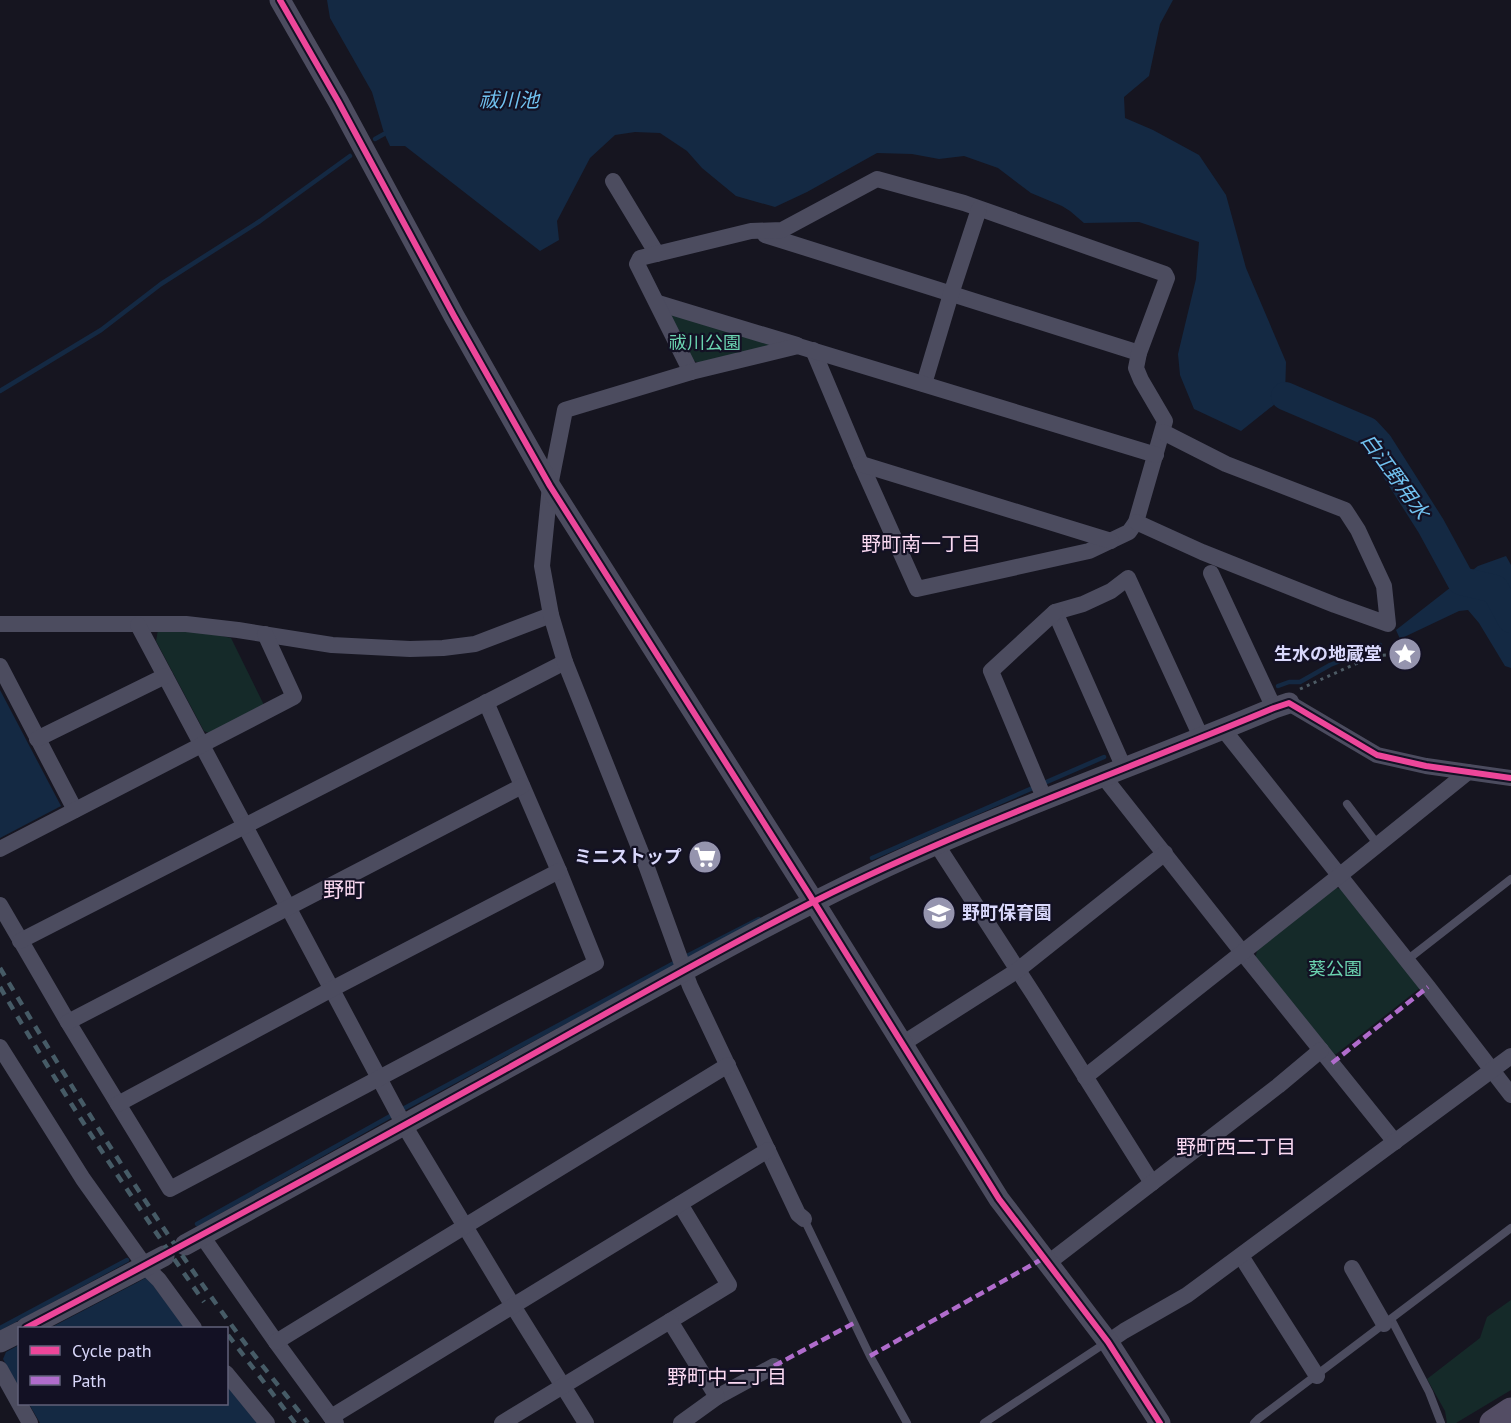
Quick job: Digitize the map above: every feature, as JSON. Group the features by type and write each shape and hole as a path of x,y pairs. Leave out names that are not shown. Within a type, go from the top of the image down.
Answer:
{"main road":[{"path":"1493,1423 1511,1411"}],"street":[{"path":"280,0 550,486 999,1199 1108,1342 1160,1423"},
{"path":"691,372 637,264 640,258 752,231 782,230 876,179 964,203 1165,274 1167,278 1138,353 1136,368 1165,421 1136,522 1129,532 1089,551 917,589 861,464 805,348"},
{"path":"613,181 657,254"},
{"path":"924,384 979,209"},
{"path":"752,231 1138,353"},
{"path":"658,303 1156,455"},
{"path":"804,1219 798,1214 690,986 646,865 565,662 551,615 542,566 550,486 565,410 691,372 805,348"},
{"path":"1136,522 1202,552 1388,624 1384,586 1358,530 1345,510 1226,464 1163,432"},
{"path":"861,464 1111,541"},
{"path":"1211,573 1282,705 1377,755 1398,761 1511,778"},
{"path":"1044,797 991,671 1055,612 1083,604 1111,591 1128,578 1201,737"},
{"path":"1055,612 1124,768"},
{"path":"0,624 186,624 332,645 410,650 475,644 551,615"},
{"path":"138,625 400,1117 586,1423"},
{"path":"0,849 294,697 264,634"},
{"path":"20,941 565,662"},
{"path":"0,666 75,810"},
{"path":"37,739 165,676"},
{"path":"0,905 68,1023 170,1190 596,963 486,702"},
{"path":"768,1150 513,1306 334,1420 276,1342 193,1240 400,1117 682,963 876,872 1044,797 1282,705"},
{"path":"1223,729 1511,1095"},
{"path":"1085,1077 1468,772"},
{"path":"1103,776 1395,1142"},
{"path":"68,1023 522,786"},
{"path":"937,845 1152,1183"},
{"path":"902,1044 1018,970 1165,853"},
{"path":"118,1104 559,871"},
{"path":"0,1047 83,1179 145,1266 159,1280 193,1327"},
{"path":"1048,1263 1278,1086 1321,1050"},
{"path":"1108,1342 1187,1295 1511,1056"},
{"path":"276,1342 728,1065"},
{"path":"502,1423 729,1285 680,1204"},
{"path":"30,1327 164,1256"},
{"path":"1241,1256 1317,1376"},
{"path":"1352,1268 1387,1321"},
{"path":"670,1321 717,1397"},
{"path":"0,1342 18,1333"},
{"path":"681,1423 717,1397 774,1366"},
{"path":"0,1369 18,1401"},
{"path":"228,1375 267,1423"},
{"path":"20,1405 30,1423"}],"lane":[{"path":"1347,804 1378,845"},
{"path":"1407,960 1511,879"},
{"path":"804,1219 870,1356 908,1423"},
{"path":"1254,1423 1511,1228"},
{"path":"1387,1321 1429,1392 1441,1423"},
{"path":"984,1423 1108,1342"}],"path":[{"path":"1282,705 1290,693 1373,656 1387,655 1398,649 1388,624"}],"green space":[{"name":"祓川公園","path":"674,313 776,345 701,364 692,360 669,317"},
{"path":"191,629 231,638 264,705 211,734 204,731 156,641 158,630"},
{"name":"葵公園","path":"1334,887 1343,890 1420,988 1335,1055 1255,958 1258,948"},
{"path":"1511,1300 1511,1390 1456,1423 1447,1423 1445,1411 1427,1379 1480,1338 1487,1317"}],"water":[{"name":"祓川池","path":"327,0 1173,0 1160,24 1149,76 1124,97 1125,118 1199,155 1226,195 1246,268 1286,362 1285,396 1241,431 1194,409 1180,375 1178,354 1196,279 1199,242 1139,222 1084,223 1062,206 1031,193 998,168 964,156 939,159 912,154 877,153 775,207 736,196 702,168 687,151 660,133 635,132 615,135 590,158 557,221 559,240 540,251 405,146 390,146 372,92 330,18"},
{"path":"1506,556 1511,565 1511,668 1505,666 1479,623 1468,610 1459,611 1400,639 1396,630 1478,566"},
{"path":"0,690 61,806 0,838"},
{"path":"147,1277 184,1327 52,1327"},
{"path":"18,1346 18,1385 3,1359 6,1352"},
{"path":"228,1385 260,1423 40,1423 30,1405 228,1405"}],"waterway":[{"path":"375,139 384,134"},
{"path":"0,391 101,330 161,284 260,221 350,156"},
{"name":"白江野用水","path":"1285,396 1367,431 1379,444 1431,526 1461,581 1495,589 1511,619"},
{"path":"1278,686 1289,682 1300,682 1330,665 1380,645"},
{"path":"872,858 1104,757"},
{"path":"683,958 759,919"},
{"path":"401,1110 676,962"},
{"path":"197,1224 394,1114"},
{"path":"0,1328 127,1260"}],"railway":[{"path":"0,968 80,1099 163,1228 232,1326 308,1423"},
{"path":"0,987 99,1146 204,1302"},
{"path":"228,1335 295,1423"}],"marked path":[{"path":"1332,1063 1428,987"},
{"path":"870,1356 1044,1258"},
{"path":"774,1366 854,1323"}],"cycle path":[{"path":"280,0 550,486 999,1199 1108,1342 1160,1423"},
{"path":"28,1327 304,1180 815,901 985,824 1274,708 1289,703 1377,755 1426,766 1511,778"}],"place":[{"name":"生水の地蔵堂","path":"1405,654"},
{"name":"ミニストップ","path":"705,857"},
{"name":"野町保育園","path":"939,913"}],"district":[{"name":"野町南一丁目","path":"921,544"},
{"name":"野町","path":"344,890"},
{"name":"野町西二丁目","path":"1236,1147"},
{"name":"野町中二丁目","path":"727,1377"}]}
